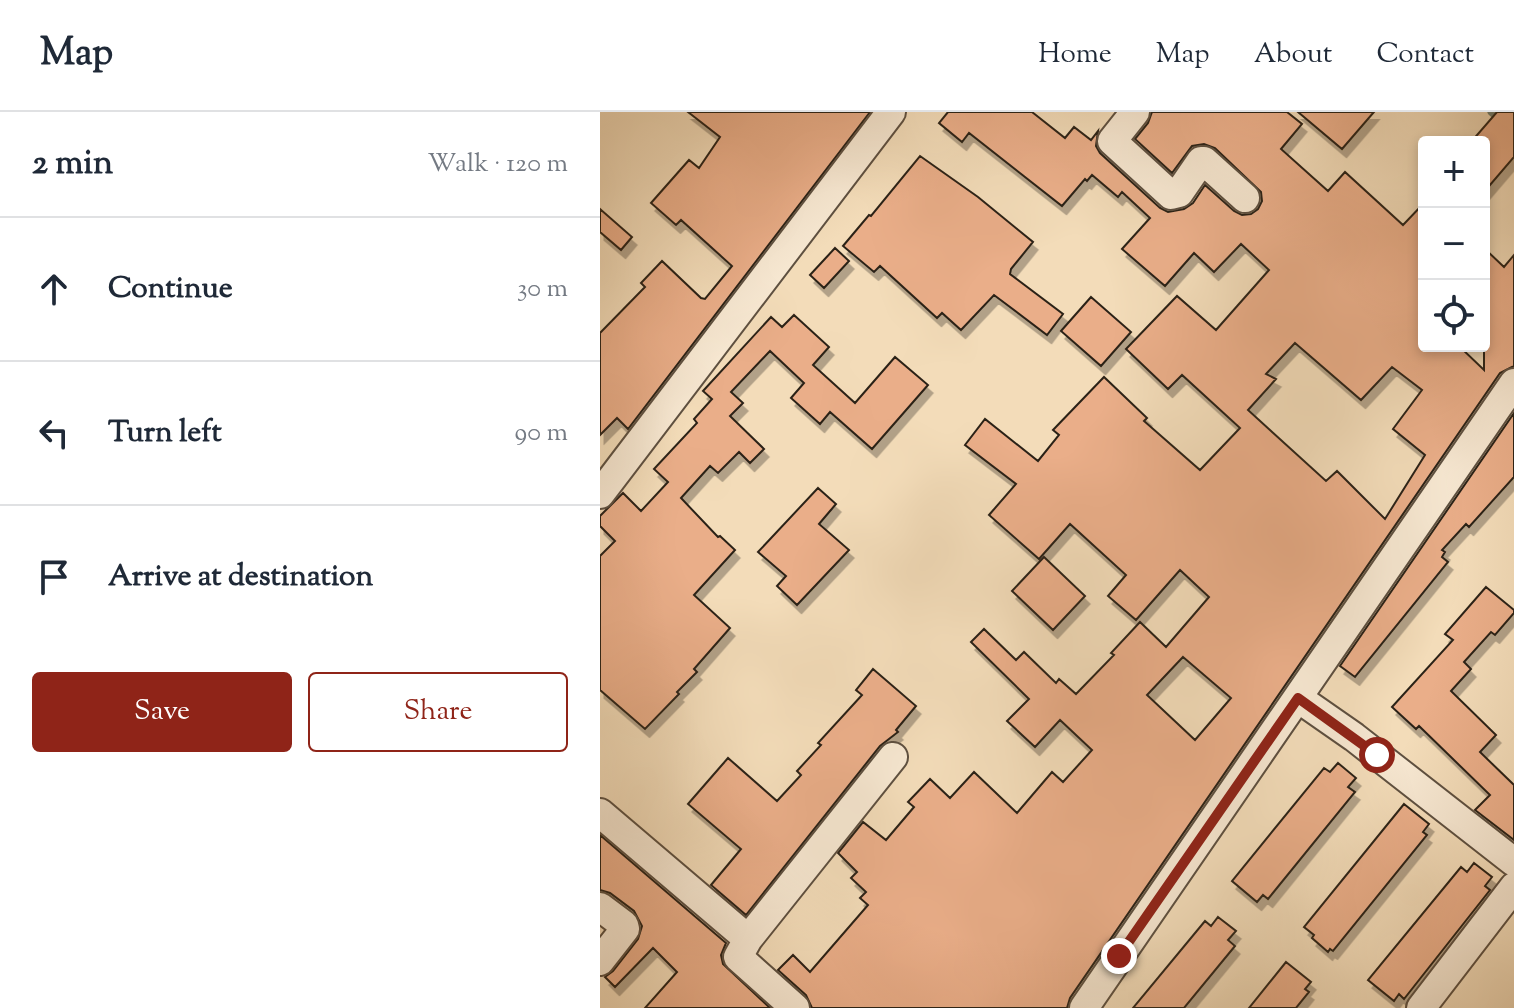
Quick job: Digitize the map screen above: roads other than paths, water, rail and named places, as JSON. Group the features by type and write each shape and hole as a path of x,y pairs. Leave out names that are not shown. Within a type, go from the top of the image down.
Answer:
{"street":[{"path":"600,494 891,112"},
{"path":"1135,112 1112,141 1171,195 1179,193 1204,161 1245,198"},
{"path":"1084,1008 1514,383"},
{"path":"1298,698 1354,737 1514,862"},
{"path":"795,1008 738,957 748,939 893,757"},
{"path":"600,813 748,939"},
{"path":"1421,1008 1514,887"},
{"path":"600,907 625,929 600,961"}],"waterway":[{"path":"1491,112 1514,132"}]}
